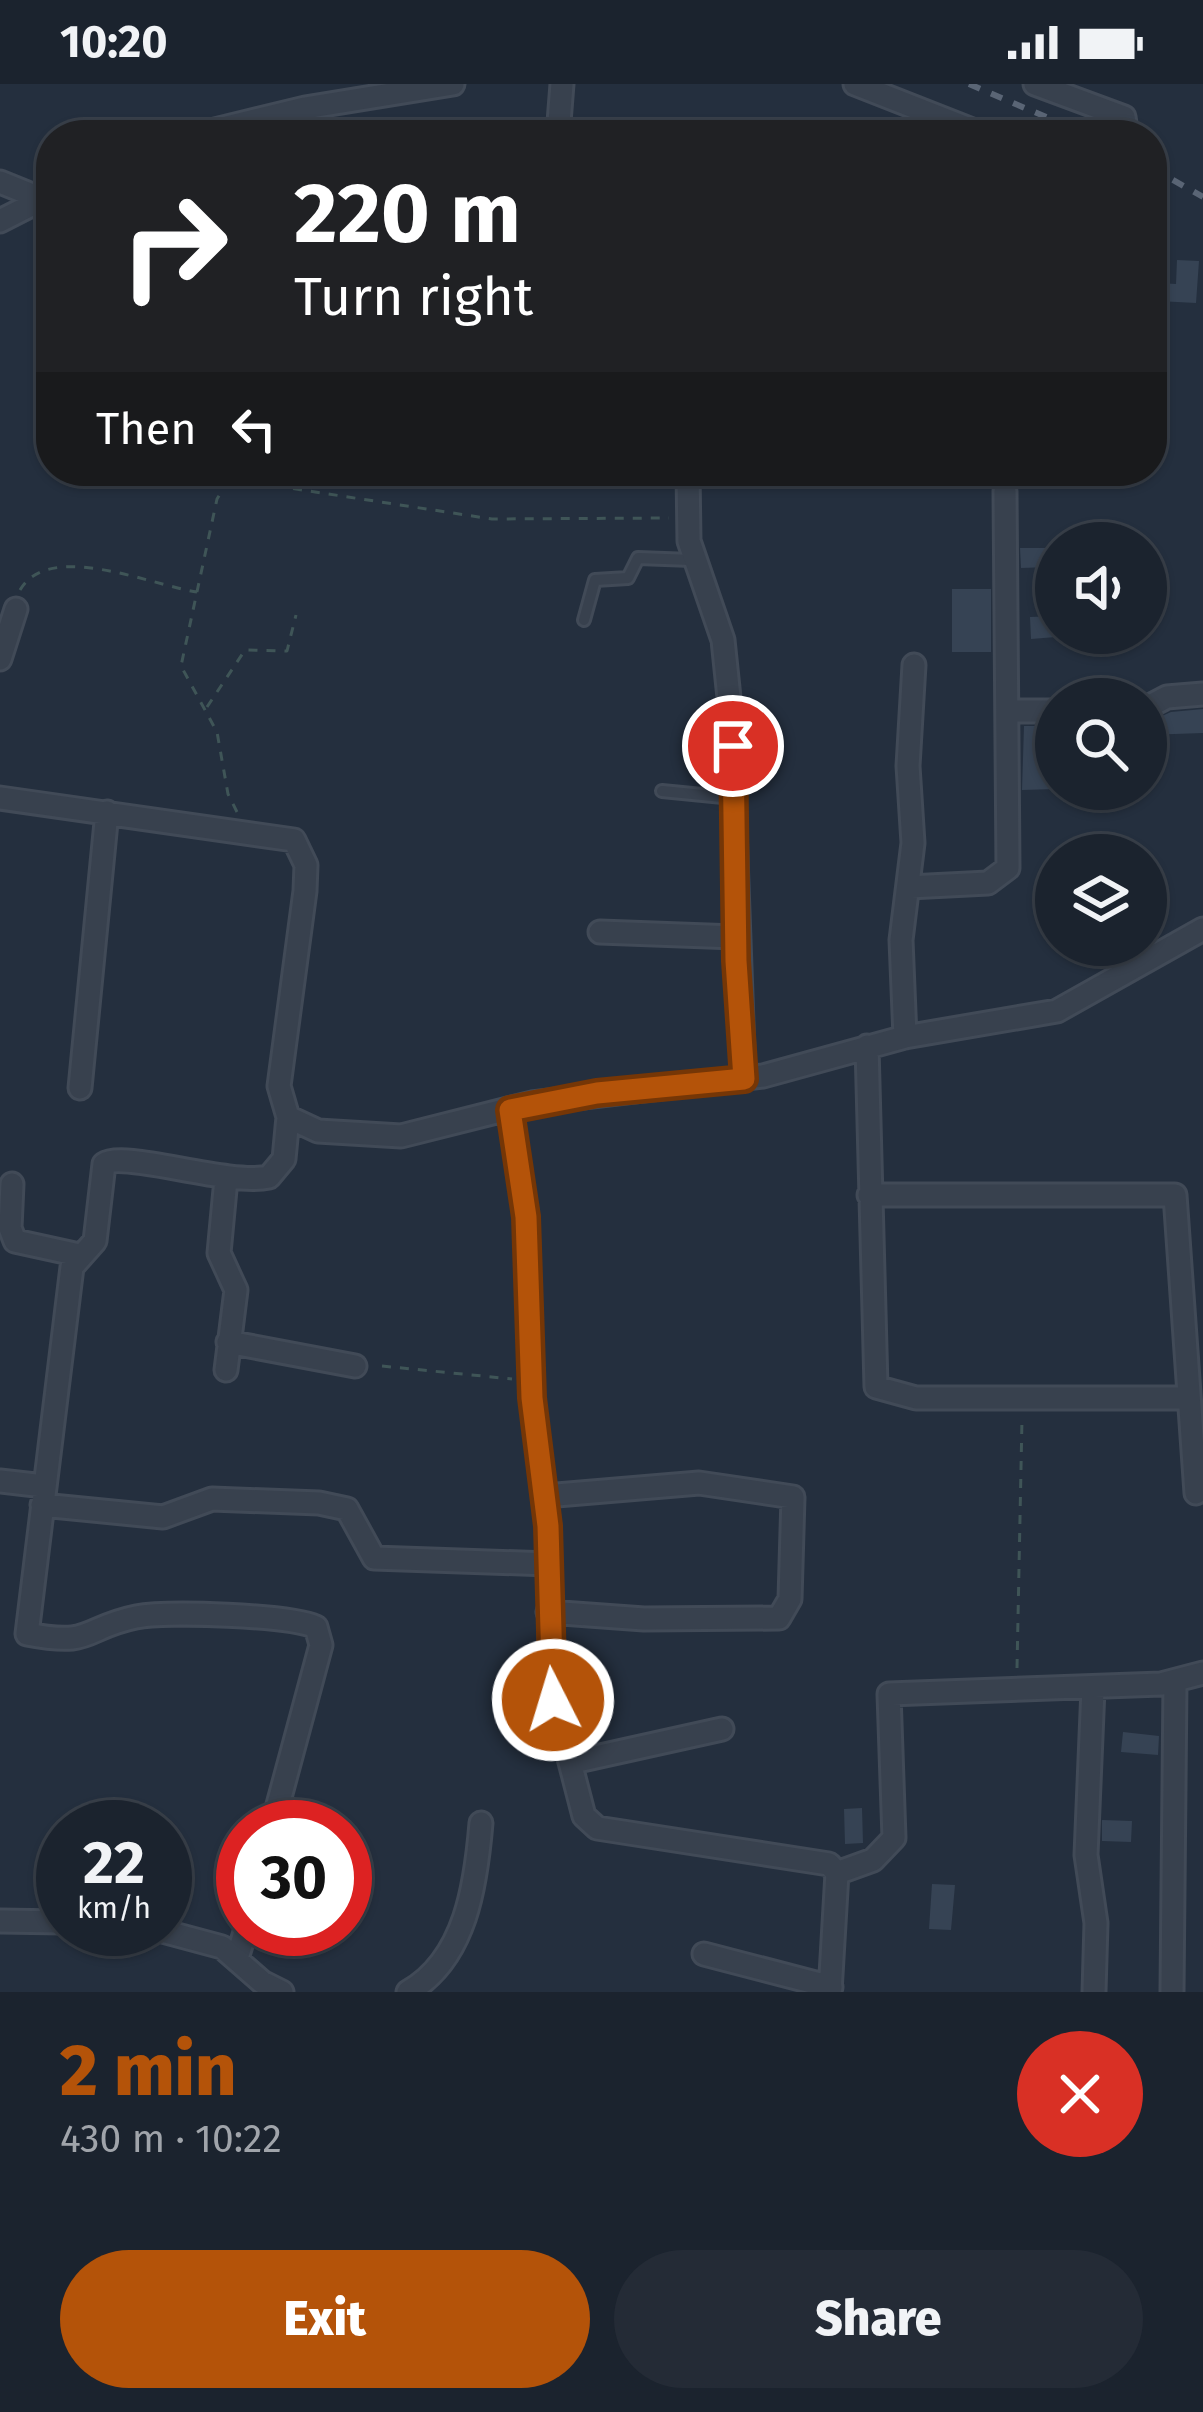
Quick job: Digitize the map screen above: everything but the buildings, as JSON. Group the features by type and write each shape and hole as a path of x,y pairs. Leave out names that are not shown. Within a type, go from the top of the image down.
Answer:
{"street":[{"path":"256,120 453,84"},
{"path":"559,120 562,84"},
{"path":"855,84 947,120"},
{"path":"1035,84 1124,120"},
{"path":"0,182 36,193"},
{"path":"0,221 36,203"},
{"path":"688,486 692,560 723,640 736,799 735,937 744,1079"},
{"path":"909,887 988,883 1007,868 1005,490"},
{"path":"0,659 16,609"},
{"path":"905,1036 901,940 909,887 914,665"},
{"path":"1167,697 1203,694"},
{"path":"1007,711 1035,711"},
{"path":"0,798 248,830 294,841 306,865 279,1085 288,1117 279,1169 254,1180 226,1179 108,1159 101,1174 95,1241 79,1255 68,1297 27,1634 81,1640 139,1616 168,1615 282,1619 316,1627 321,1645 279,1800"},
{"path":"80,1088 107,812"},
{"path":"288,1117 318,1130 401,1136 597,1093 744,1079 905,1036 1057,1011 1203,929"},
{"path":"600,932 735,937"},
{"path":"867,1046 876,1388 916,1398 1023,1400 1194,1389"},
{"path":"510,1110 526,1217 532,1380 545,1496 550,1685 584,1816 597,1828 732,1845 830,1864 837,1873 830,1990 704,1954"},
{"path":"226,1179 219,1253 236,1290 226,1370"},
{"path":"12,1184 10,1228 15,1241 79,1255"},
{"path":"869,1195 1175,1195 1194,1389 1196,1493"},
{"path":"229,1342 355,1366"},
{"path":"0,1481 43,1495 172,1517 200,1500 319,1503 347,1509 374,1558 548,1564"},
{"path":"545,1496 699,1483 793,1497 790,1598 779,1618 664,1619 548,1612"},
{"path":"837,1873 873,1860 894,1838 889,1694 1093,1689 1175,1682 1203,1673"},
{"path":"1172,1992 1175,1682"},
{"path":"1093,1689 1086,1855 1096,1923 1094,1992"},
{"path":"573,1762 722,1730"},
{"path":"408,1992 440,1969 456,1938 471,1896 481,1823"},
{"path":"0,1921 36,1922"},
{"path":"239,1956 276,1991"}],"lane":[{"path":"584,620 595,580 628,578 638,559 692,560"},
{"path":"662,791 736,799"}],"path":[{"path":"229,486 217,499 182,666 223,750 228,794 248,830"},
{"path":"263,486 515,520 688,518"},
{"path":"16,609 26,580 59,566 87,566 199,592"},
{"path":"206,708 245,650 287,651 296,615"},
{"path":"382,1366 532,1380"},
{"path":"1016,1691 1023,1400"}],"railway":[{"path":"969,84 1053,120"},
{"path":"1167,177 1203,197"}],"route":[{"path":"553,1700 548,1526 532,1398 530,1271 510,1110 597,1093 744,1079 736,961 733,746"}]}
